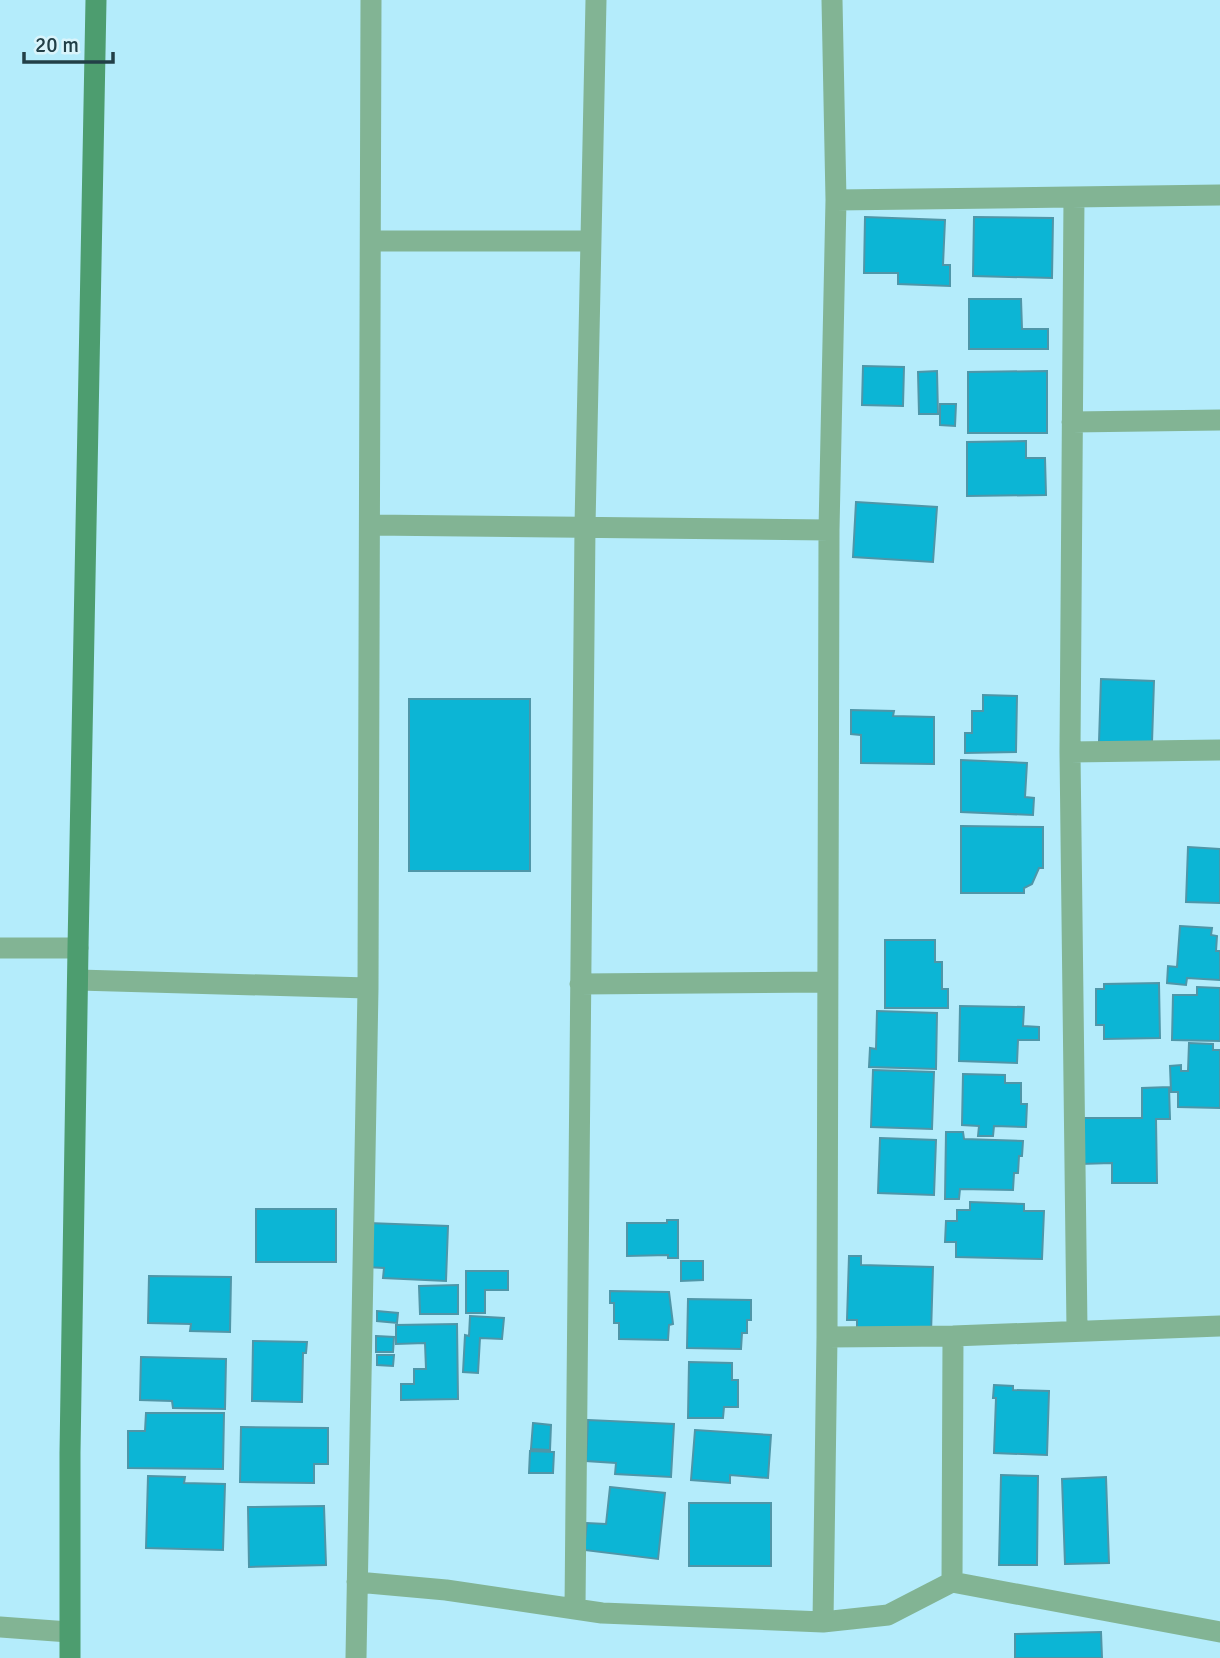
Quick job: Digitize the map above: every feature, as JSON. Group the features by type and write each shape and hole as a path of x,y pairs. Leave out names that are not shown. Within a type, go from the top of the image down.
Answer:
{"street":[{"path":"70,1658 78,948 96,0"},
{"path":"356,1658 368,988 371,0"},
{"path":"575,1609 585,526 596,0"},
{"path":"823,1622 827,1337 828,530 836,200 832,0"},
{"path":"836,200 1220,195"},
{"path":"1074,197 1070,752 1077,1330"},
{"path":"371,241 591,241"},
{"path":"1072,422 1220,420"},
{"path":"371,525 828,530"},
{"path":"1070,752 1220,750"},
{"path":"0,948 78,948"},
{"path":"78,980 368,988"},
{"path":"580,984 827,982"},
{"path":"827,1337 953,1336 1220,1326"},
{"path":"953,1336 953,1582"},
{"path":"356,1582 446,1590 602,1612 823,1622 888,1615 953,1582 1220,1632"},
{"path":"0,1627 69,1632"}],"building":[{"path":"865,217 945,220 943,265 950,265 950,286 898,284 898,273 864,273"},
{"path":"974,217 1053,218 1052,278 973,276"},
{"path":"969,299 1021,299 1022,329 1048,329 1048,349 969,349"},
{"path":"863,366 904,367 903,406 862,405"},
{"path":"937,371 938,414 919,414 918,372"},
{"path":"1047,371 1047,433 968,433 968,372"},
{"path":"940,404 956,404 955,426 940,425"},
{"path":"1026,441 1026,458 1045,458 1046,495 967,496 967,442"},
{"path":"856,502 937,507 933,562 853,557"},
{"path":"1101,679 1154,681 1152,743 1099,742"},
{"path":"983,695 1017,696 1016,752 965,753 965,733 972,733 972,711 983,711"},
{"path":"409,699 530,699 530,871 409,871"},
{"path":"851,710 894,711 893,716 934,717 934,764 861,763 861,735 851,734"},
{"path":"961,760 1027,763 1025,797 1034,798 1033,815 961,812"},
{"path":"961,826 1043,827 1043,868 1039,868 1032,884 1024,888 1024,893 961,893"},
{"path":"1188,847 1220,849 1220,903 1186,902"},
{"path":"1180,926 1212,928 1211,935 1217,936 1216,951 1220,951 1220,980 1187,978 1186,985 1167,983 1168,966 1177,967"},
{"path":"885,940 935,940 935,962 942,962 942,989 948,989 948,1008 885,1008"},
{"path":"1159,983 1160,1038 1104,1039 1104,1025 1096,1025 1096,989 1104,989 1104,984"},
{"path":"1197,987 1220,988 1220,1041 1172,1040 1173,995 1197,995"},
{"path":"960,1006 1024,1007 1023,1026 1039,1027 1039,1040 1018,1040 1017,1063 959,1061"},
{"path":"877,1011 937,1013 936,1069 869,1067 870,1048 876,1049"},
{"path":"1189,1043 1213,1044 1213,1050 1220,1050 1220,1108 1178,1107 1178,1092 1171,1092 1170,1066 1181,1065 1181,1071 1188,1071"},
{"path":"873,1070 934,1072 932,1129 871,1127"},
{"path":"963,1074 1005,1075 1005,1083 1021,1083 1021,1104 1027,1104 1026,1127 994,1126 993,1136 978,1136 979,1126 962,1125"},
{"path":"1169,1087 1170,1119 1156,1119 1157,1183 1112,1183 1112,1163 1080,1164 1081,1118 1142,1118 1142,1088"},
{"path":"946,1132 963,1132 964,1139 1023,1141 1018,1173 1014,1173 1013,1190 960,1189 959,1199 945,1199"},
{"path":"880,1138 936,1140 934,1195 878,1193"},
{"path":"970,1202 1024,1204 1024,1211 1044,1211 1042,1259 956,1257 956,1242 945,1242 946,1221 957,1221 957,1210 970,1210"},
{"path":"256,1209 336,1209 336,1262 256,1262"},
{"path":"667,1220 678,1220 678,1258 668,1258 668,1255 627,1256 627,1223 667,1223"},
{"path":"368,1223 448,1226 446,1281 383,1278 384,1268 366,1267"},
{"path":"849,1256 861,1256 861,1265 933,1267 931,1334 857,1332 857,1320 847,1320"},
{"path":"681,1261 703,1261 703,1280 681,1281"},
{"path":"466,1271 508,1271 508,1290 485,1290 485,1313 466,1313"},
{"path":"149,1276 231,1277 230,1332 190,1331 191,1324 148,1323"},
{"path":"458,1285 458,1314 420,1314 419,1286"},
{"path":"610,1291 669,1292 673,1324 669,1325 668,1340 619,1339 619,1323 614,1323 614,1303 610,1303"},
{"path":"688,1299 751,1300 751,1320 747,1320 747,1333 742,1333 741,1349 687,1348"},
{"path":"377,1311 398,1313 397,1323 377,1321"},
{"path":"470,1316 504,1318 502,1339 480,1338 478,1373 463,1372 465,1335 469,1336"},
{"path":"457,1324 458,1399 401,1400 401,1384 414,1384 414,1369 426,1369 425,1343 396,1344 396,1325"},
{"path":"376,1336 394,1337 393,1352 376,1352"},
{"path":"253,1341 307,1342 306,1353 303,1353 302,1402 252,1401"},
{"path":"377,1355 394,1355 393,1366 377,1365"},
{"path":"141,1357 226,1359 225,1409 173,1408 172,1401 140,1400"},
{"path":"689,1362 732,1363 732,1380 738,1380 738,1407 724,1407 723,1418 688,1418"},
{"path":"994,1385 1013,1386 1013,1390 1049,1391 1047,1455 994,1453"},
{"path":"146,1413 224,1413 223,1469 128,1468 128,1431 145,1431"},
{"path":"588,1420 674,1424 671,1477 615,1474 616,1463 586,1461"},
{"path":"533,1423 551,1425 550,1450 531,1449"},
{"path":"241,1427 328,1428 328,1464 314,1464 314,1483 240,1482"},
{"path":"695,1430 771,1435 768,1478 730,1475 730,1483 691,1480"},
{"path":"530,1451 554,1452 553,1473 529,1473"},
{"path":"1001,1475 1038,1476 1037,1565 999,1565"},
{"path":"148,1476 185,1477 184,1483 225,1484 223,1550 146,1548"},
{"path":"1106,1477 1109,1563 1065,1564 1062,1479"},
{"path":"610,1487 665,1493 658,1559 584,1550 587,1523 606,1524"},
{"path":"689,1503 771,1503 771,1566 689,1566"},
{"path":"324,1506 326,1565 249,1567 248,1507"},
{"path":"1101,1632 1102,1658 1015,1658 1015,1634"}]}
